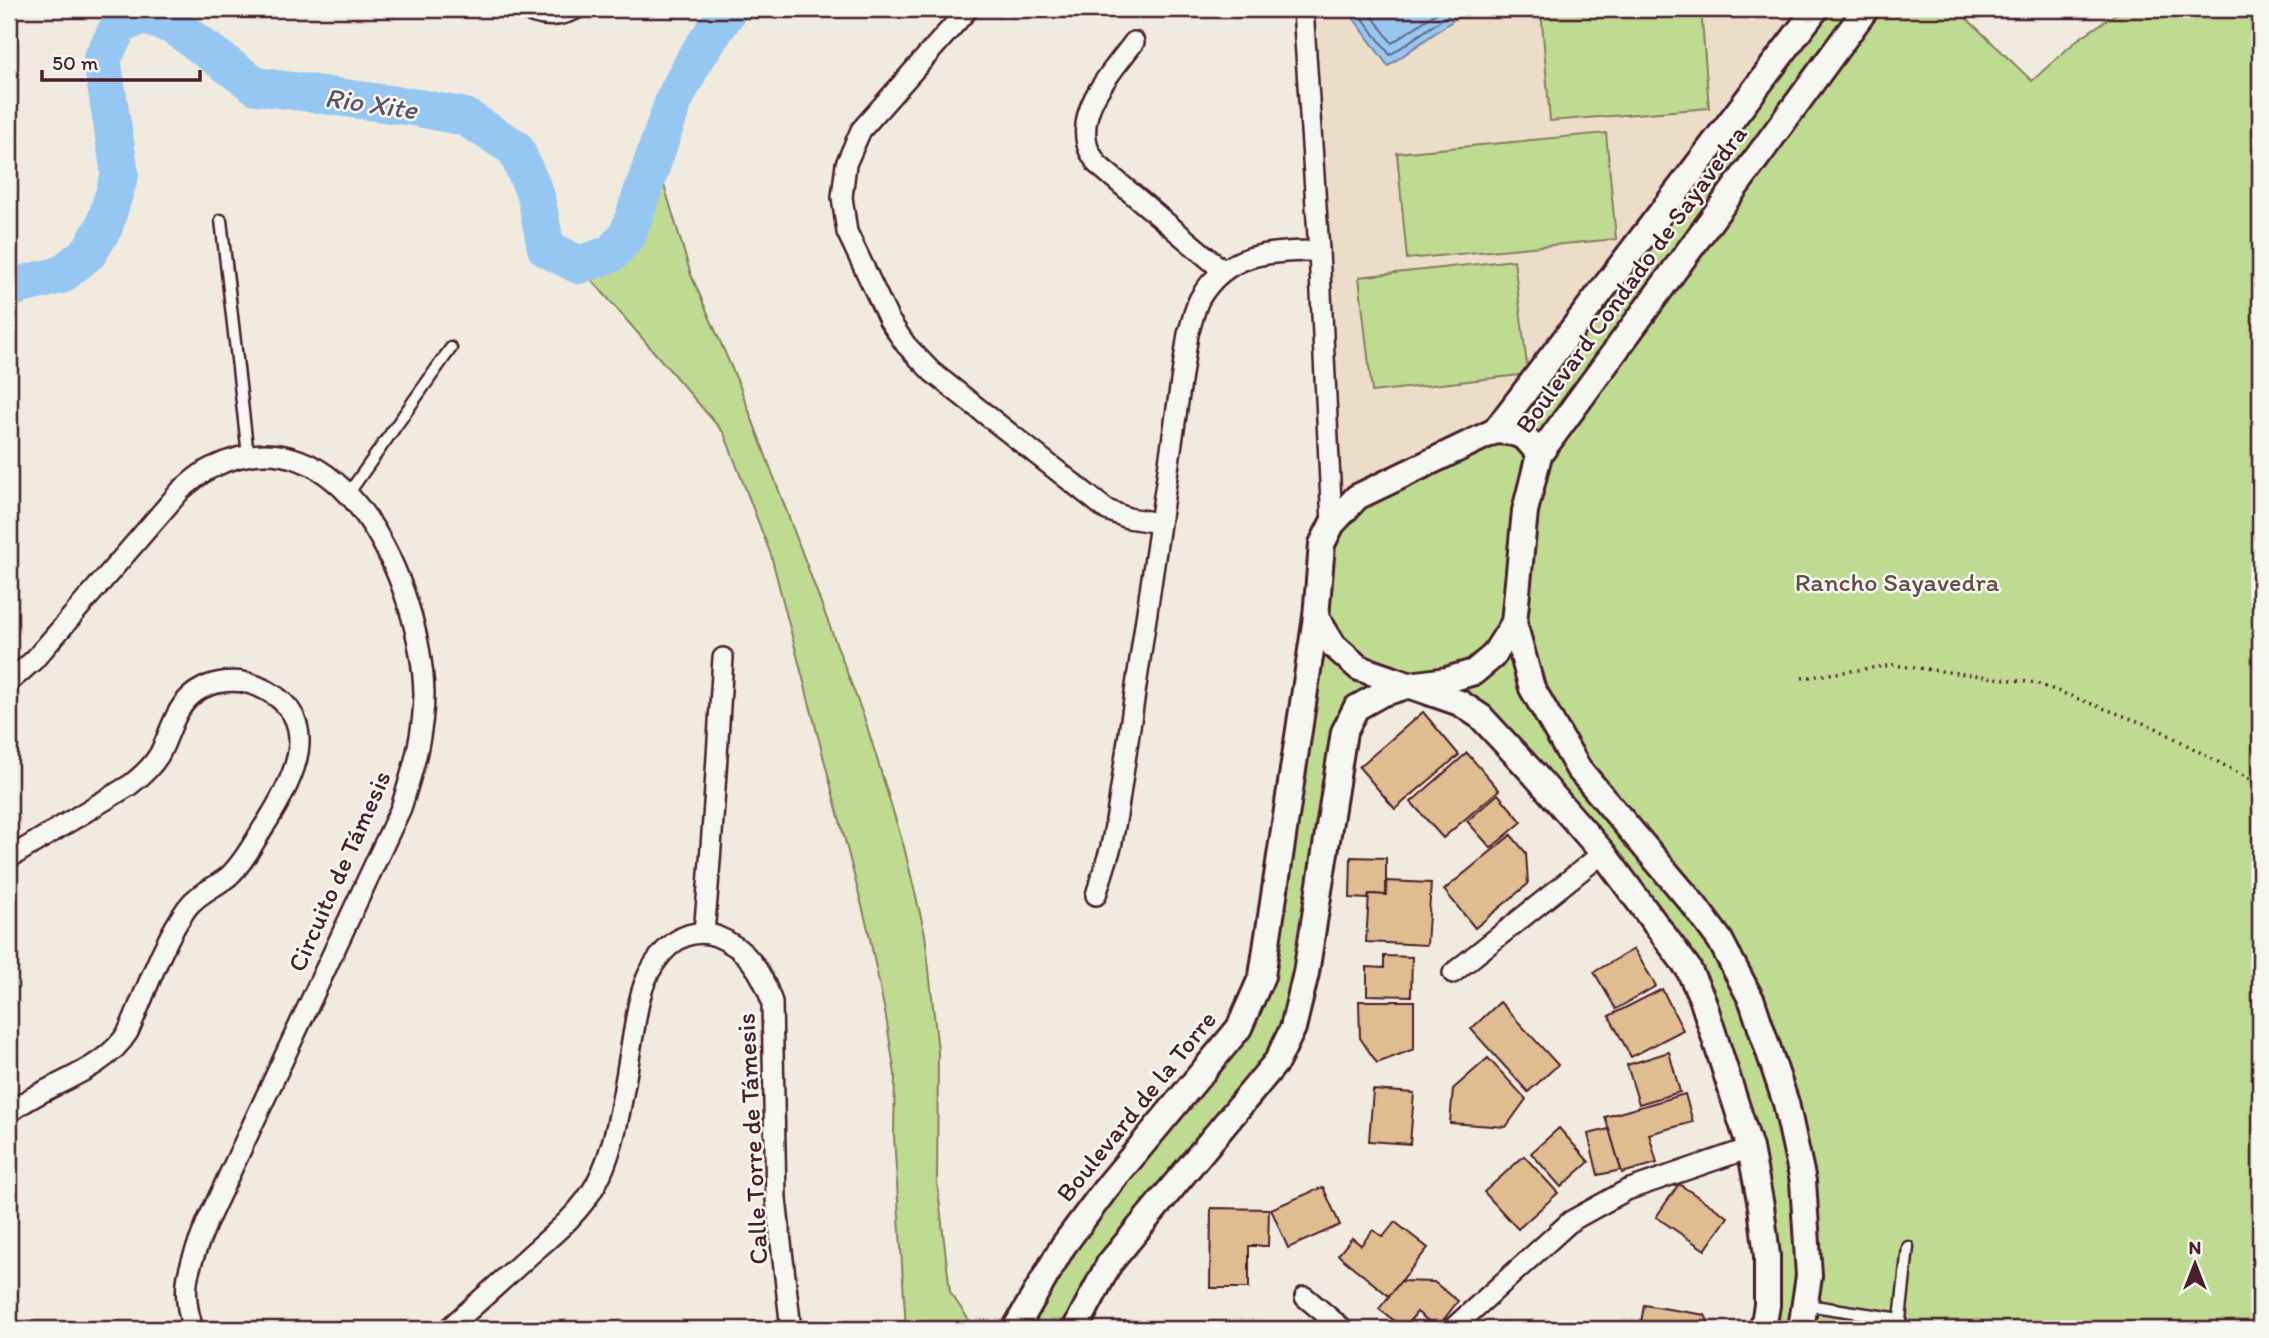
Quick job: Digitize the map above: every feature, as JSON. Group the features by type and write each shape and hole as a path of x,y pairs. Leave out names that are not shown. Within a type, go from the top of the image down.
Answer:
{"street":[{"path":"968,9 861,130 846,164 842,197 847,232 889,320 906,345 932,372 1107,510 1128,518 1160,523"},
{"path":"1303,9 1319,251 1332,524"},
{"name":"Boulevard Condado de Sayavedra","path":"1316,617 1322,544 1332,524 1357,497 1495,431 1816,9"},
{"name":"Boulevard Condado de Sayavedra","path":"1803,1317 1809,1276 1809,1245 1803,1181 1786,1104 1752,1001 1714,931 1578,768 1532,688 1514,624 1525,510 1539,455 1866,9"},
{"path":"1133,42 1091,103 1086,123 1087,146 1097,164 1222,270"},
{"path":"1096,895 1111,847 1117,815 1188,334 1199,299 1222,270 1247,257 1274,252 1319,251"},
{"path":"1495,431 1513,432 1529,440 1539,455"},
{"name":"Circuito de Támesis","path":"9,682 34,660 181,490 210,468 248,455 287,455 326,473 362,508 406,594 418,639 424,694 420,748 401,808 199,1243 187,1275 186,1306 193,1329"},
{"path":"1316,617 1334,646 1359,668 1460,703 1481,717 1603,853 1688,968 1702,998 1750,1148 1767,1256 1767,1305 1763,1329"},
{"name":"Boulevard de la Torre","path":"1015,1329 1063,1246 1107,1186 1239,1028 1262,976 1316,617"},
{"path":"1075,1329 1109,1264 1277,1061 1293,1028 1307,973 1344,732 1356,708 1381,694 1410,685 1447,680 1474,672 1493,656 1514,624"},
{"path":"448,1329 575,1215 596,1184 610,1150 639,1001 649,973 669,945 682,936 704,932 712,852 712,811 717,779 723,658"},
{"path":"9,858 149,771 177,713 196,692 219,681 246,681 269,691 289,710 299,734 296,766 285,794 230,875 190,904 177,923 118,1049 35,1095 9,1113"},
{"path":"1453,973 1603,853"},
{"name":"Calle Torre de Támesis","path":"704,932 721,938 747,956 763,976 772,1002 774,1169 791,1329"},
{"path":"1452,1329 1571,1221 1627,1190 1750,1148"},
{"path":"1304,1297 1343,1329"}],"lane":[{"path":"515,9 529,18 555,22 585,9"},
{"path":"221,220 248,455"},
{"path":"348,494 451,348"},
{"path":"1803,1317 1899,1324 1908,1247"}],"path":[{"path":"1802,678 1893,665 2036,682 2156,728 2260,785"}],"shaded area":[{"path":"1301,9 1813,9 1495,431 1332,523"}],"green space":[{"path":"1541,9 1701,9 1709,108 1550,121"},
{"name":"Rancho Sayavedra","path":"1816,9 1957,9 2032,81 2077,40 2123,9 2260,9 2260,1329 1762,1329 1767,1256 1702,998 1481,717 1412,685 1355,707 1293,1028 1109,1264 1075,1329 1015,1329 1209,1067 1262,976 1320,570 1344,509 1495,431"},
{"path":"1606,133 1616,239 1407,259 1397,153"},
{"path":"655,155 691,275 740,387 866,723 904,847 925,934 938,1051 937,1181 950,1292 975,1329 906,1329 894,1136 895,1074 886,1017 868,929 771,555 724,433 579,265 611,254 627,234"},
{"path":"1514,260 1528,374 1372,392 1359,277"}],"water":[{"path":"1347,9 1469,9 1388,66"}],"building":[{"path":"1423,712 1459,755 1395,809 1359,767"},
{"path":"1467,753 1499,790 1443,838 1411,802"},
{"path":"1498,794 1522,822 1491,848 1467,821"},
{"path":"1511,835 1526,853 1528,884 1475,928 1444,890"},
{"path":"1351,857 1386,858 1386,895 1369,894 1368,899 1350,898"},
{"path":"1387,881 1431,883 1427,945 1366,942 1369,894 1386,895"},
{"path":"1634,949 1656,986 1616,1009 1594,972"},
{"path":"1384,956 1412,957 1411,996 1367,995 1367,967 1384,968"},
{"path":"1662,989 1683,1030 1631,1057 1609,1016"},
{"path":"1359,1001 1414,1001 1414,1049 1377,1063 1360,1038"},
{"path":"1500,1002 1558,1065 1528,1092 1471,1029"},
{"path":"1669,1052 1680,1092 1639,1104 1627,1065"},
{"path":"1488,1058 1526,1099 1506,1127 1450,1123 1453,1089"},
{"path":"1373,1090 1414,1093 1410,1144 1369,1141"},
{"path":"1685,1094 1693,1122 1649,1134 1657,1163 1622,1173 1605,1117"},
{"path":"1559,1128 1589,1162 1561,1187 1531,1153"},
{"path":"1609,1129 1621,1170 1598,1175 1588,1134"},
{"path":"1524,1156 1558,1193 1518,1229 1484,1192"},
{"path":"1679,1184 1728,1217 1705,1250 1656,1217"},
{"path":"1323,1187 1340,1225 1288,1248 1271,1209"},
{"path":"1211,1208 1269,1209 1268,1246 1249,1246 1249,1288 1210,1288"},
{"path":"1395,1222 1428,1248 1389,1296 1338,1255 1352,1238 1361,1245 1373,1230 1383,1237"},
{"path":"1401,1281 1434,1282 1458,1301 1437,1328 1417,1312 1404,1328 1379,1309"},
{"path":"1644,1305 1705,1315 1712,1329 1640,1329"},
{"path":"1504,1322 1510,1329 1495,1329"}],"waterway":[{"name":"Rio Xite","path":"9,288 61,275 89,252 104,227 120,174 102,59 119,26 142,15 174,26 256,86 419,108 465,117 515,148 536,196 546,248 579,265 611,254 628,234 674,100 695,59 729,9"}]}
